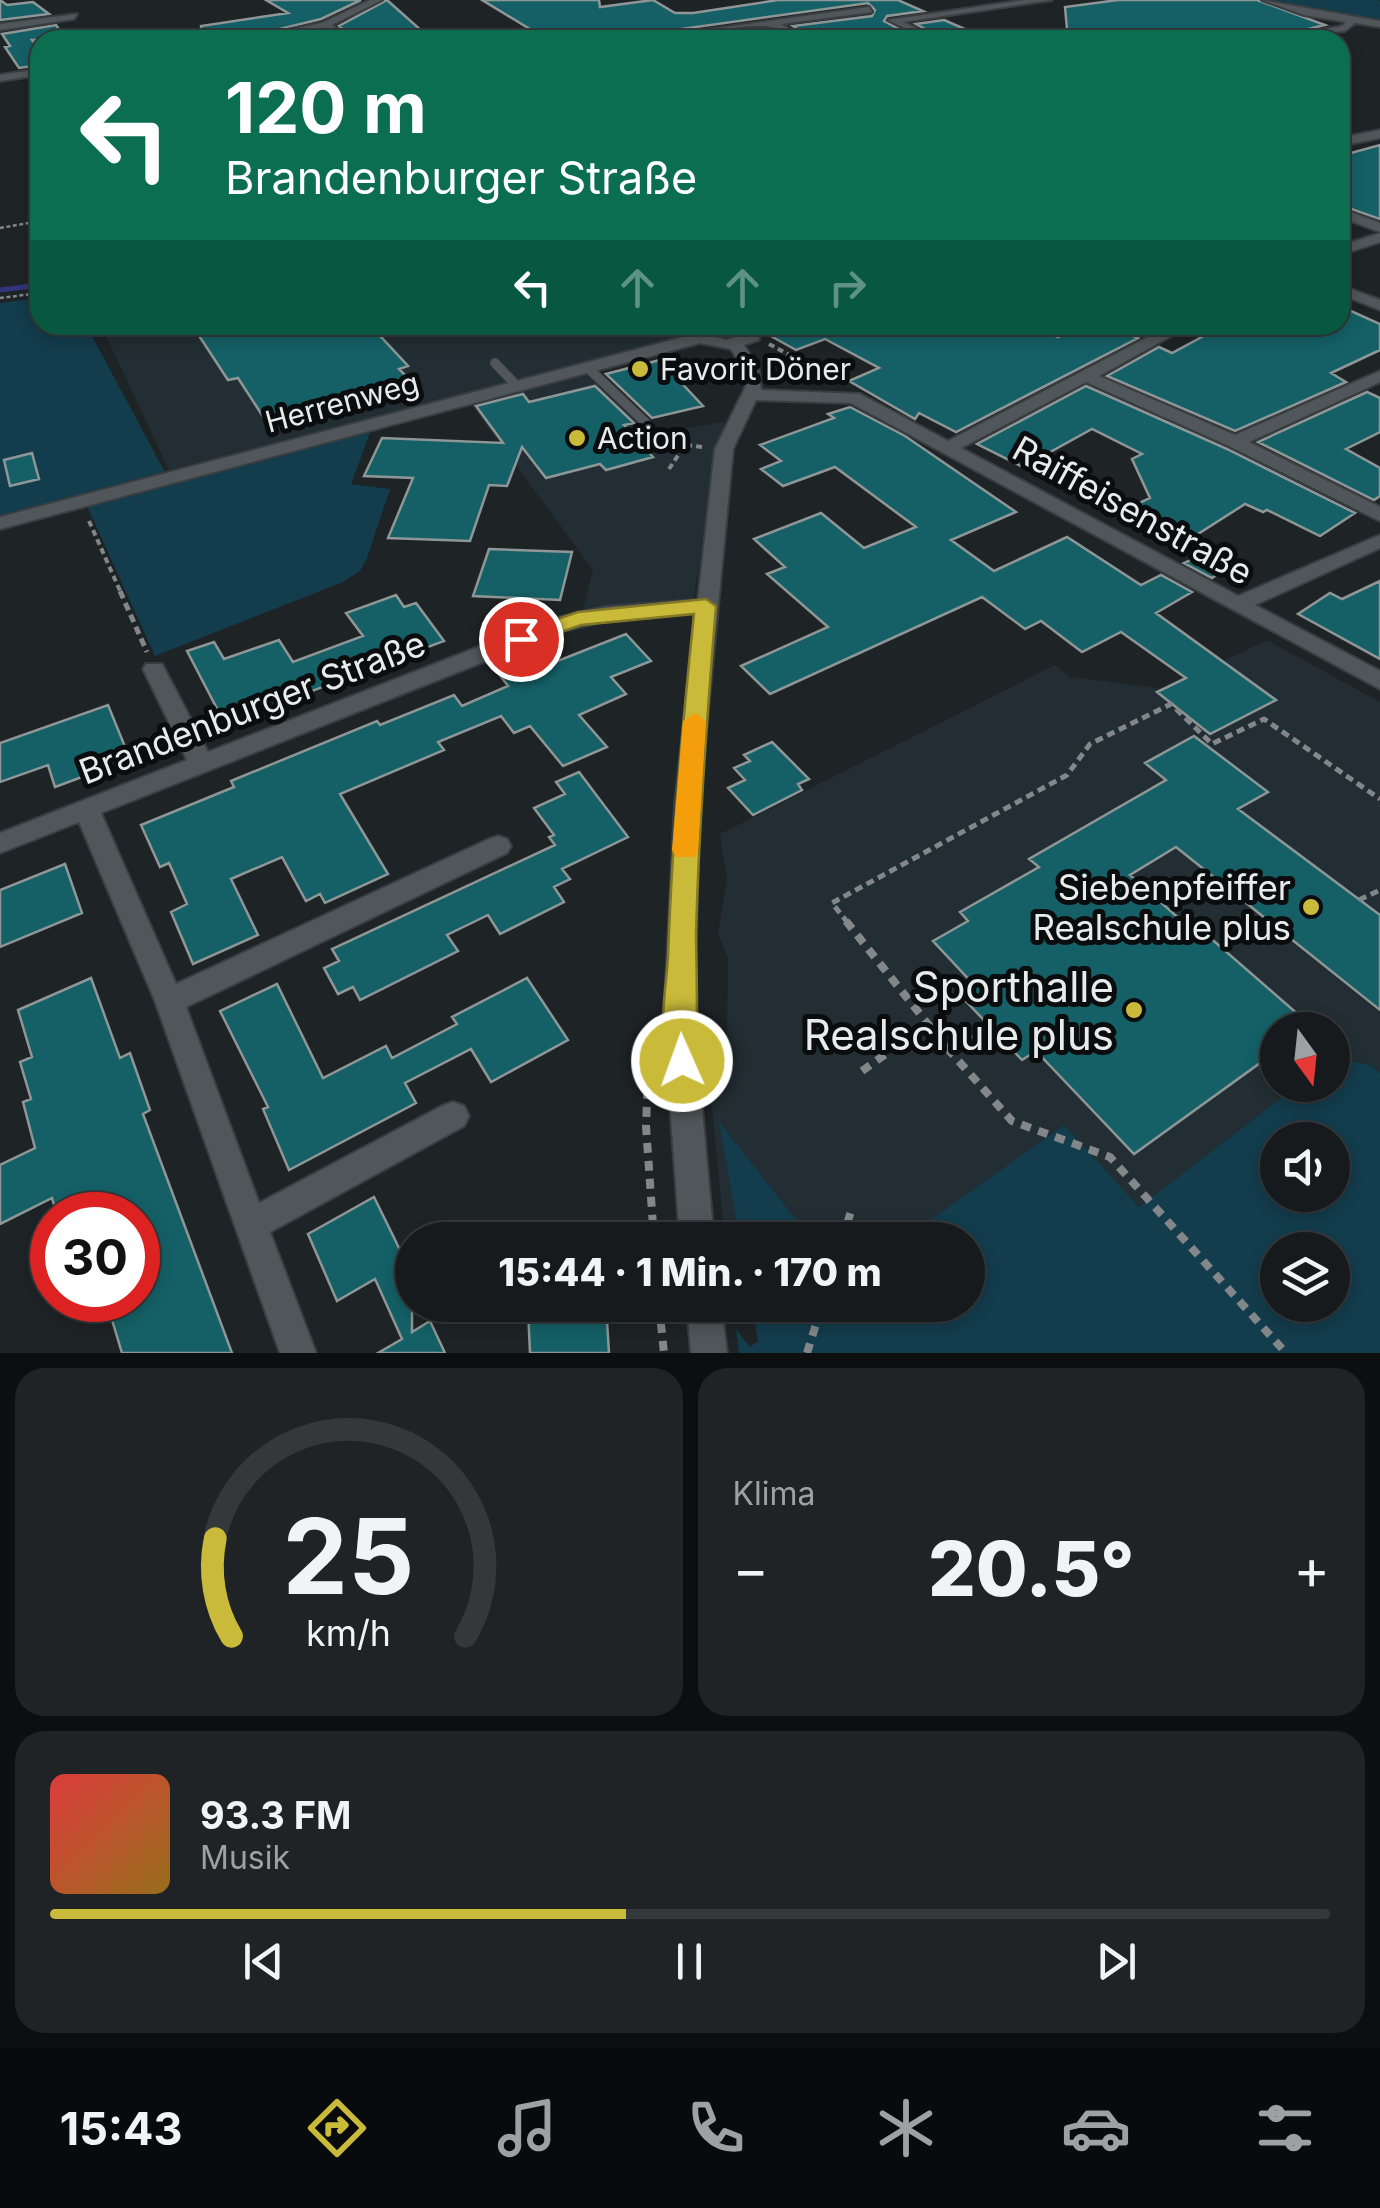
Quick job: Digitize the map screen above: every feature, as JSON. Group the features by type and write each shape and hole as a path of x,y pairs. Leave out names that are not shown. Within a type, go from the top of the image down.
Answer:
{"street":[{"path":"345,0 362,4"},
{"path":"297,30 325,25 376,0"},
{"path":"844,0 915,30"},
{"path":"893,20 1046,0"},
{"path":"1267,0 1380,24"},
{"path":"719,30 869,10"},
{"path":"0,27 74,16"},
{"path":"1333,30 1345,28 1353,21"},
{"path":"769,22 785,30"},
{"path":"325,25 332,30"},
{"path":"1,77 30,73"},
{"path":"1350,140 1380,134"},
{"path":"1350,216 1380,228"},
{"path":"1350,248 1380,237"},
{"path":"1350,293 1380,306"},
{"name":"Herrenweg","path":"0,523 588,368 690,335"},
{"path":"703,335 716,344 739,335"},
{"path":"696,1222 680,1022 687,804 724,449 752,395 749,335"},
{"path":"950,447 1164,335"},
{"path":"1086,376 1236,442 1380,515"},
{"path":"1236,442 1380,376"},
{"name":"Raiffeisenstraße","path":"752,395 854,398 1380,681"},
{"path":"1238,604 1380,542"},
{"name":"Brandenburger Straße","path":"0,843 556,625 605,614 706,606"},
{"path":"154,669 202,765"},
{"path":"86,810 169,1001 298,1353"},
{"path":"169,1001 498,846"},
{"path":"252,1224 453,1116"},
{"path":"706,1322 710,1353"}],"lane":[{"path":"496,363 518,387"},
{"path":"588,368 647,424"}],"path":[{"path":"0,228 30,223"},
{"path":"0,298 30,294"},
{"path":"756,335 843,384 854,398"},
{"path":"670,469 685,444 724,449"},
{"path":"81,502 154,669"},
{"path":"1286,1353 1110,1157 1012,1122 947,1048 832,903 1067,776 1090,744 1171,704 1212,744 1264,718 1380,799"},
{"path":"1360,900 1380,890"},
{"path":"862,1071 928,1024"},
{"path":"947,1048 986,1026"},
{"path":"848,1222 852,1208"},
{"path":"661,1322 664,1353"},
{"path":"807,1353 817,1322"}],"shaded area":[{"path":"1274,0 1377,0 1380,22 1308,11"},
{"path":"30,299 30,335 91,335 166,474 0,518 0,303"},
{"path":"106,335 679,335 582,368 650,434 724,422 691,612 579,626 593,570 472,406 174,481"},
{"path":"371,430 351,484 390,489 360,571 343,582 155,656 87,506"},
{"path":"1267,640 1380,702 1380,1073 1371,1065 1350,1062 1350,1012 1260,1012 1260,1102 1276,1102 1139,1207 1063,1126 927,1222 723,1222 708,1065 727,1034 728,958 718,933 727,878 720,834 1055,665 1070,677 1166,689"},
{"path":"1350,1061 1371,1065 1380,1073 1380,1353 739,1353 736,1329 750,1347 758,1341 755,1322 985,1322 985,1222 927,1222 1064,1125 1139,1207 1276,1102 1350,1102"},
{"path":"719,1122 798,1222 737,1222"}],"building":[{"path":"0,0 7,5 33,2 49,14 0,20"},
{"path":"266,0 361,0 321,19 275,30 201,30 201,26 288,13"},
{"path":"387,0 421,30 344,30 339,26"},
{"path":"482,0 599,0 600,7 653,0 675,13 693,13 778,0 898,0 923,11 887,16 884,21 901,30 799,30 793,26 872,16 875,10 868,3 675,30 532,30"},
{"path":"1118,0 1257,0 1325,25 1304,30 1067,30 1065,7"},
{"path":"944,20 967,30 927,30 916,24"},
{"path":"56,25 59,30 30,30 30,66 19,68 5,47 10,46 2,34"},
{"path":"1380,145 1380,219 1350,208 1350,153"},
{"path":"1350,310 1380,324 1380,350 1331,373 1346,382 1235,431 1107,376 1159,347 1172,353 1205,335 1350,335"},
{"path":"199,335 379,335 408,366 399,369 409,379 264,418 238,378 228,380"},
{"path":"769,335 1138,338 956,432 919,413 915,419 849,381 879,368 825,339 796,350"},
{"path":"660,360 703,406 652,418 606,374"},
{"path":"595,386 634,423 624,425 653,457 606,470 600,464 546,478 522,447 507,486 489,485 470,541 388,538 413,478 364,476 382,438 503,443 476,406 523,394 529,402"},
{"path":"1086,386 1227,449 1355,513 1320,536 1267,510 1245,504 1176,548 1114,515 1150,498 1132,459 1142,454 1092,429 1023,467 977,444"},
{"path":"1367,392 1380,398 1380,432 1346,449 1380,468 1380,496 1374,500 1258,442"},
{"path":"850,407 905,436 1016,512 951,540 994,571 1067,537 1141,585 1161,575 1192,592 1156,613 1276,700 1210,734 1157,692 1186,678 1121,632 1082,652 1041,621 1025,629 982,597 770,694 741,666 828,627 767,574 785,567 754,539 821,513 864,548 916,527 835,467 783,486 761,469 781,461 760,445 834,418 828,414"},
{"path":"32,453 39,479 10,486 4,460"},
{"path":"489,549 572,552 560,600 473,596"},
{"path":"1212,550 1235,562 1212,578 1184,563"},
{"path":"1380,581 1380,659 1298,614 1330,593 1342,599"},
{"path":"396,595 404,607 416,603 444,641 225,724 187,651 214,642 224,659 279,640 293,662 363,636 346,613"},
{"path":"626,634 651,661 611,677 626,694 579,715 607,747 563,766 530,726 514,733 501,716 438,742 444,750 340,794 388,874 325,903 320,894 306,901 282,857 231,879 258,935 193,964 171,912 187,904 169,863 160,867 141,825 234,787 231,781 377,721 380,725 454,695 462,706 508,686 499,674 544,657 550,664"},
{"path":"108,705 130,759 55,787 48,765 0,782 0,743"},
{"path":"1194,736 1268,792 1238,809 1380,915 1380,1010 1176,847 1130,875 1201,938 1207,935 1295,1012 1260,1012 1260,1063 1134,1154 1036,1051 1022,1060 960,995 975,986 933,941 968,921 960,912 1039,867 1029,859 1166,780 1145,763"},
{"path":"772,742 809,779 798,784 802,790 753,815 728,788 745,780 734,768 750,761 744,755"},
{"path":"579,772 628,837 562,869 570,879 554,887 564,902 500,934 488,915 447,935 458,951 360,1000 353,987 338,994 324,968 339,961 332,949 555,845 549,837 554,835 534,808 565,794 556,782"},
{"path":"65,864 82,913 0,947 0,890"},
{"path":"91,978 120,1058 130,1053 150,1110 143,1114 232,1353 122,1353 113,1322 160,1322 160,1192 30,1192 30,1209 0,1224 0,1165 35,1148 23,1102 31,1099 20,1062 32,1057 18,1010"},
{"path":"527,978 568,1040 491,1082 471,1049 405,1083 416,1103 289,1170 263,1109 268,1107 220,1011 277,984 323,1078 386,1046 392,1058 457,1024 452,1017"},
{"path":"374,1197 395,1240 395,1322 412,1322 412,1332 430,1322 445,1353 378,1353 402,1339 375,1279 337,1301 308,1234"},
{"path":"529,1322 607,1322 609,1353 530,1353"}],"waterway":[{"path":"0,290 30,286"}],"slow traffic":[{"path":"685,850 695,721"}],"place":[{"name":"Favorit Döner","path":"640,369"},
{"name":"Action","path":"577,438"},
{"name":"Siebenpfeiffer Realschule plus","path":"1311,907"},
{"name":"Sporthalle Realschule plus","path":"1134,1010"}],"route":[{"path":"521,639 578,618 706,606 687,804 682,1061"}]}
